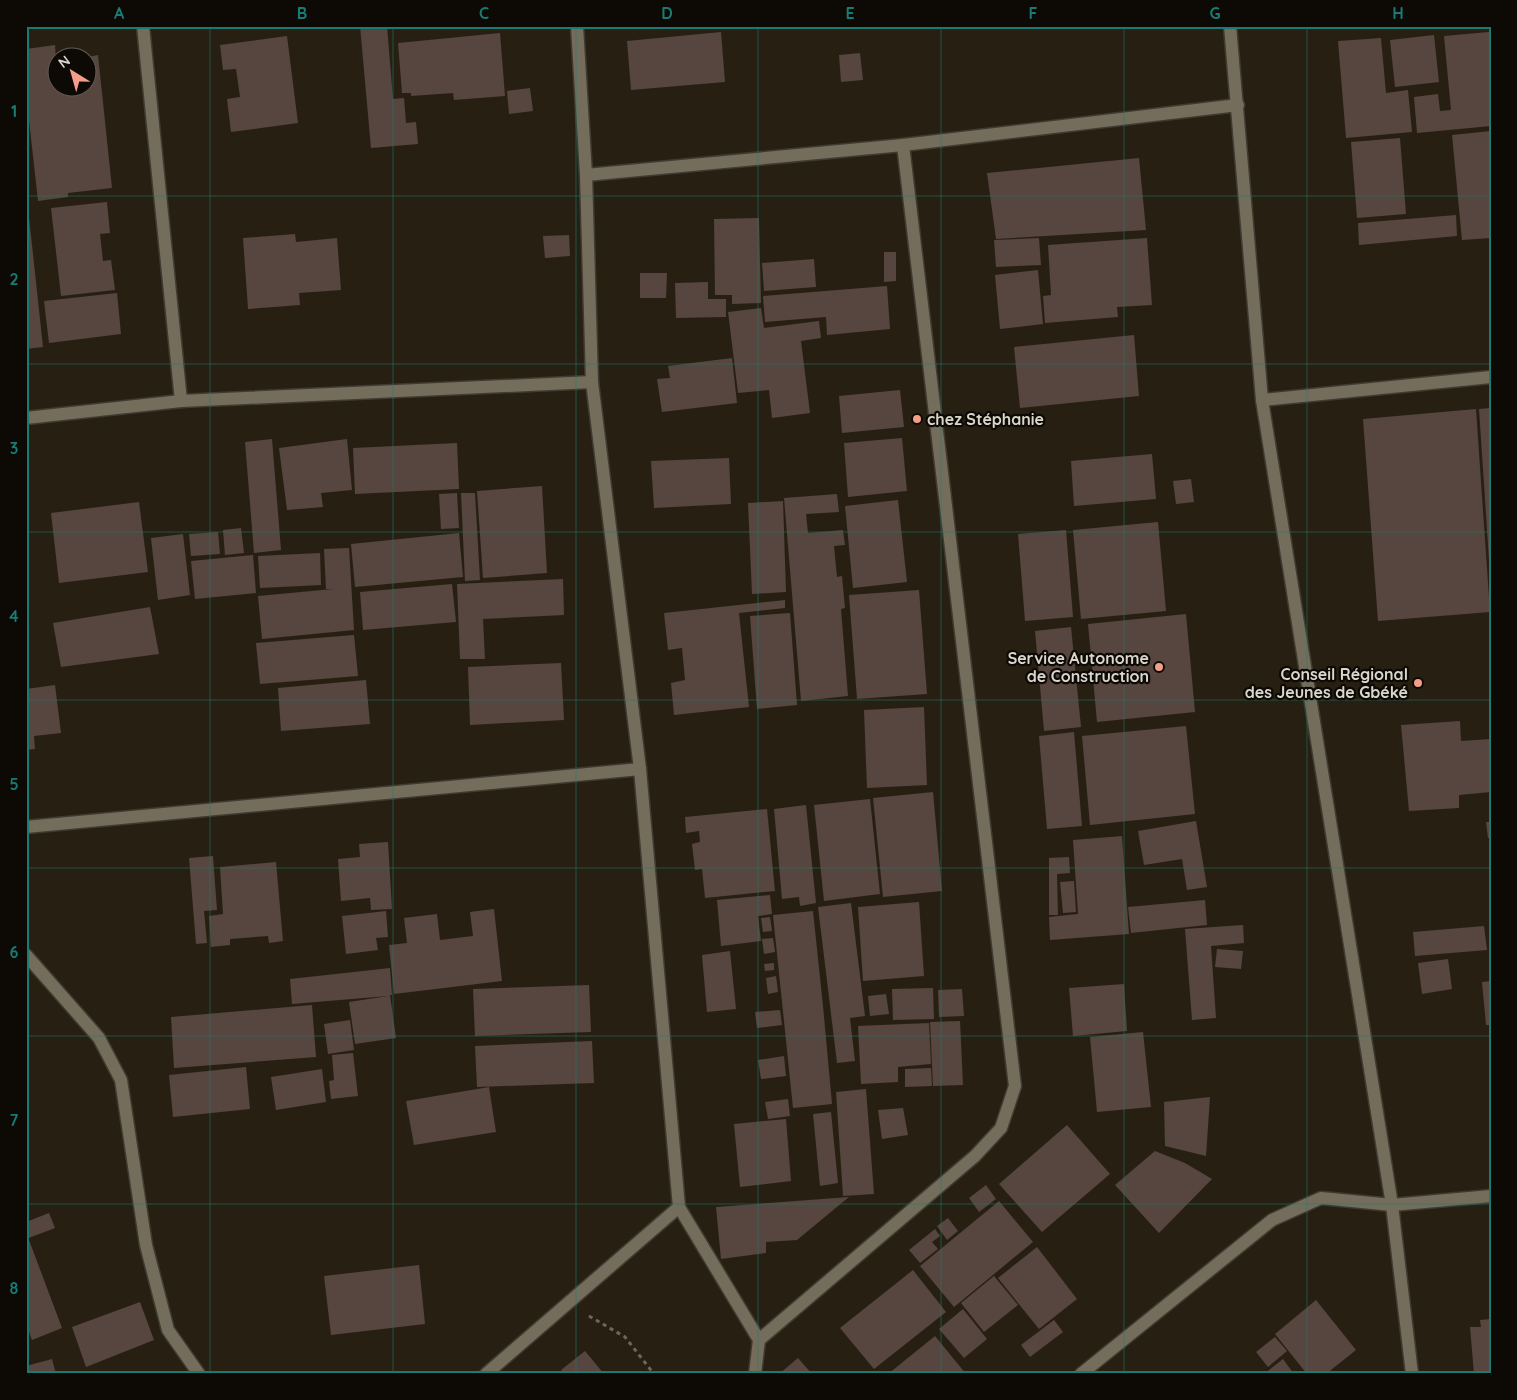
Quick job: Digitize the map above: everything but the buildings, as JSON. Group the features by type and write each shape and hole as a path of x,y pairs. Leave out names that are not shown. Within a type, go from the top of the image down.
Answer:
{"street":[{"path":"143,26 181,401"},
{"path":"577,26 586,175 592,382 640,769 680,1207 759,1340 755,1374"},
{"path":"1230,26 1262,400 1392,1205 1412,1374"},
{"path":"586,175 903,145 1238,106"},
{"path":"759,1340 975,1156 1001,1128 1015,1086 903,145"},
{"path":"1262,400 1491,377"},
{"path":"26,418 181,401 592,382"},
{"path":"26,827 640,769"},
{"path":"26,956 100,1038 120,1080 146,1245 168,1330 199,1374"},
{"path":"1081,1374 1272,1220 1321,1198 1392,1205 1491,1196"},
{"path":"486,1374 680,1207"}],"path":[{"path":"567,1304 625,1337 654,1374"}],"place":[{"name":"chez Stéphanie","path":"917,419"},
{"name":"Service Autonome de Construction","path":"1159,667"},
{"name":"Conseil Régional des Jeunes de Gbéké","path":"1418,683"}]}
